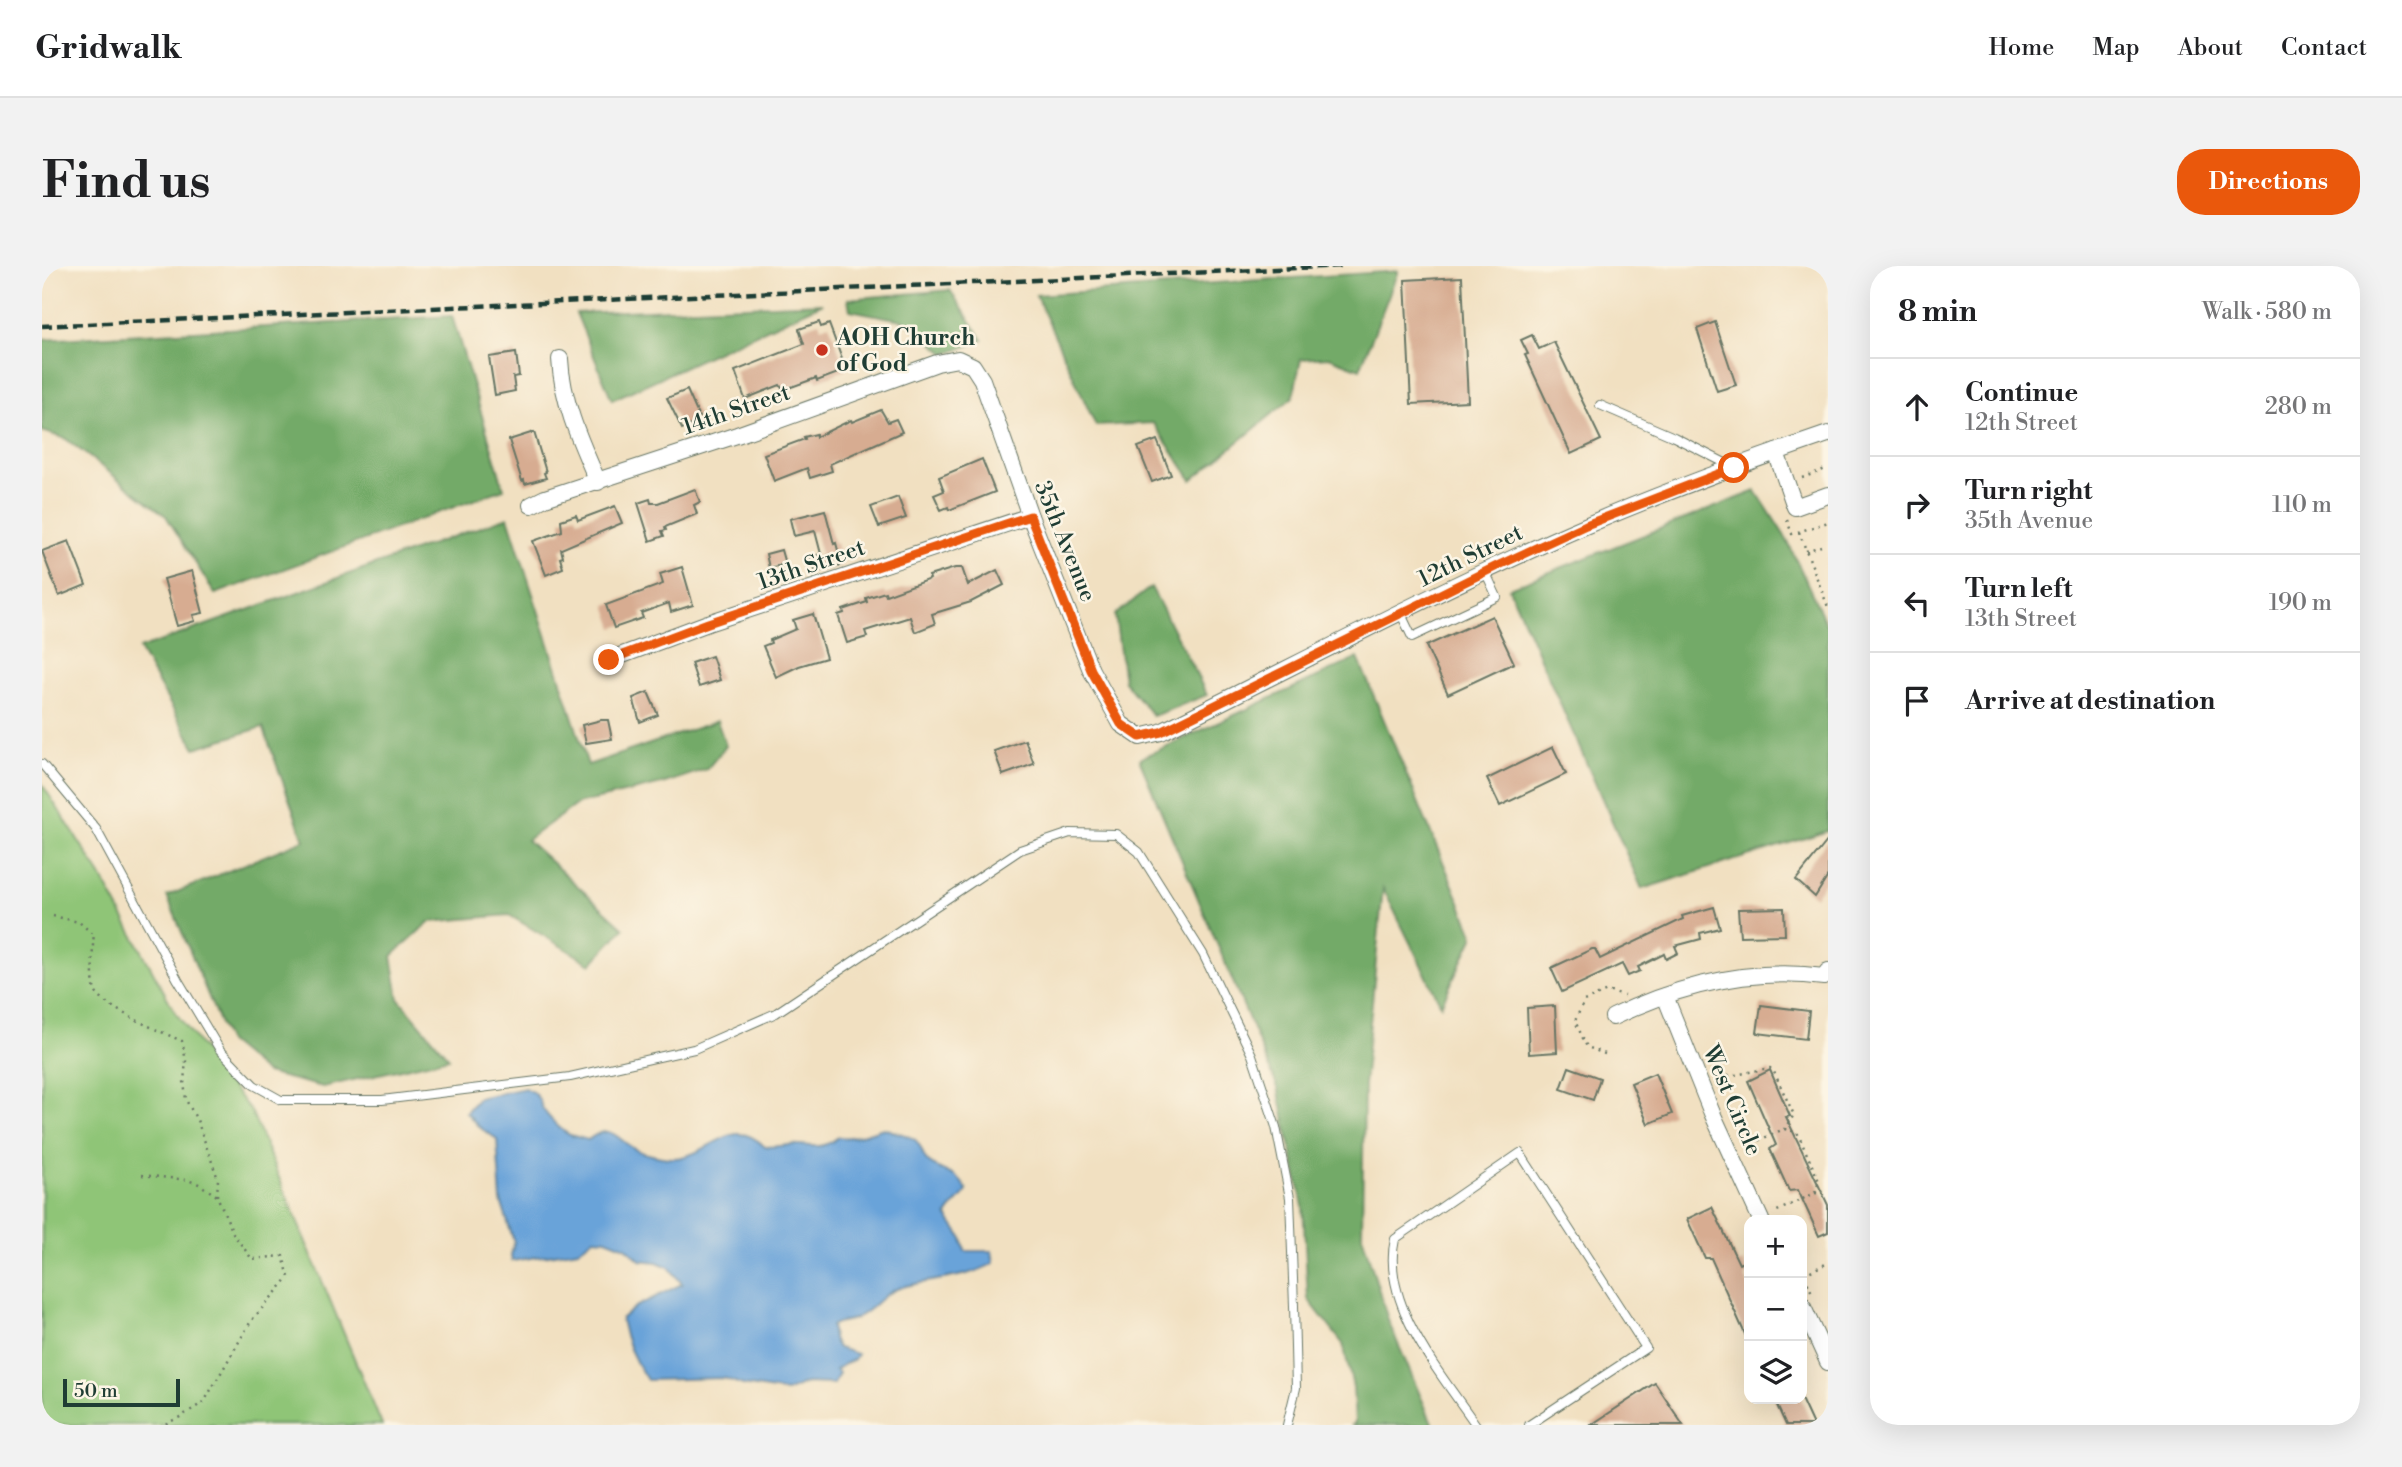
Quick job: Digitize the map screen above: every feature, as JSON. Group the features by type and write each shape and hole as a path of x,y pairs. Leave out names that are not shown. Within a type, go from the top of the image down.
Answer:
{"street":[{"path":"560,359 561,375 576,429 598,482"},
{"name":"14th Street","path":"531,505 737,435 919,368 958,359"},
{"name":"35th Avenue","path":"958,359 973,366 982,380 1030,516 1091,670 1121,724 1140,737"},
{"name":"12th Street","path":"1140,737 1161,732 1485,571 1586,525 1828,434"},
{"path":"1776,452 1795,507 1828,495"},
{"name":"13th Street","path":"609,660 708,623 1030,516"},
{"path":"1613,1017 1641,1003 1739,975 1773,972 1827,975"},
{"name":"West Circle","path":"1665,996 1712,1113 1759,1215"},
{"path":"1807,1316 1828,1362"}],"lane":[{"path":"1601,405 1674,437 1734,468"},
{"path":"1401,614 1412,637 1497,597 1485,571"},
{"path":"42,764 96,829 177,980 220,1049 254,1085 281,1100 382,1100 570,1077 694,1049 776,1013 1020,850 1070,832 1116,834 1139,852 1203,954 1252,1055 1276,1127 1290,1198 1294,1306 1296,1388 1287,1425"},
{"path":"1476,1425 1404,1315 1392,1253 1395,1239 1520,1153 1646,1348 1529,1425"}],"path":[{"path":"1799,532 1828,607"},
{"path":"1806,551 1821,545"},
{"path":"53,916 79,922 94,935 95,992 104,1001 182,1041 186,1061 186,1100 197,1120 218,1180 217,1196 234,1235 252,1259 283,1256 289,1277 251,1321 204,1402 163,1425"},
{"path":"1719,1088 1714,1076 1731,1077 1747,1071 1770,1068 1794,1115 1784,1129 1745,1146"},
{"path":"1784,1129 1797,1132 1819,1181 1815,1193"},
{"path":"142,1175 187,1180 200,1184 217,1196"},
{"path":"1776,1215 1775,1212 1815,1193 1828,1194"},
{"path":"1807,1273 1828,1263"}],"green space":[{"path":"1398,271 1360,369 1329,357 1301,359 1293,397 1192,480 1153,423 1096,426 1036,295"},
{"path":"950,290 983,340 946,354 906,321 850,310 848,299"},
{"path":"823,303 612,400 576,313"},
{"path":"452,316 504,489 215,594 166,516 66,439 42,431 42,340"},
{"path":"1756,491 1786,538 1828,628 1828,831 1642,889 1509,588"},
{"path":"508,517 588,765 717,721 726,746 707,769 662,784 577,804 527,840 624,928 591,964 509,915 429,922 392,956 399,999 449,1058 323,1087 266,1073 227,1041 167,896 304,840 263,727 195,748 139,649"},
{"path":"1151,587 1207,695 1153,716 1124,681 1115,615"},
{"path":"1358,658 1474,936 1441,1005 1383,888 1364,1085 1362,1235 1389,1323 1433,1425 1352,1425 1355,1422 1353,1387 1343,1344 1308,1299 1303,1206 1278,1088 1139,759"},
{"path":"42,784 100,874 175,1012 252,1113 382,1425 42,1425"}],"water":[{"path":"525,1088 534,1093 547,1115 570,1135 588,1140 597,1134 611,1133 636,1150 663,1157 678,1158 693,1154 724,1138 743,1134 754,1138 765,1147 819,1146 838,1137 856,1136 884,1128 907,1135 917,1141 928,1162 955,1176 964,1185 967,1191 947,1216 962,1238 965,1251 992,1251 994,1263 962,1275 897,1289 856,1318 831,1326 838,1348 857,1354 854,1360 836,1370 839,1373 834,1384 806,1383 786,1392 743,1385 724,1378 647,1380 631,1351 621,1319 635,1307 682,1284 669,1267 640,1260 626,1247 606,1239 594,1238 578,1250 512,1261 514,1242 501,1201 497,1139 479,1127 466,1112 478,1098"}],"building":[{"path":"1462,277 1468,401 1411,404 1405,280"},
{"path":"819,322 821,327 829,324 846,370 783,390 780,385 745,399 735,371 804,344 799,329"},
{"path":"1715,322 1736,385 1717,391 1697,329"},
{"path":"1532,335 1539,349 1554,342 1601,440 1571,454 1525,355 1528,354 1521,340"},
{"path":"516,353 519,376 513,377 515,391 495,395 489,357"},
{"path":"687,390 699,417 696,418 698,422 682,429 667,398"},
{"path":"881,410 888,422 896,419 902,432 830,464 832,471 810,478 807,468 774,481 764,454 805,439 804,437 816,434 816,437 851,420 852,422"},
{"path":"534,432 546,478 525,484 509,440"},
{"path":"1157,440 1171,475 1152,482 1138,447"},
{"path":"982,459 995,492 949,510 948,507 941,510 934,495 944,491 939,477"},
{"path":"695,489 700,502 694,505 697,514 665,527 666,530 662,531 664,536 650,541 638,503 650,499 651,503 658,503"},
{"path":"898,497 906,518 879,527 871,507"},
{"path":"615,506 622,523 561,549 563,568 546,575 533,541 562,531 561,520 576,515 578,520"},
{"path":"825,510 842,565 816,572 811,557 821,554 815,531 794,536 790,519"},
{"path":"69,541 86,585 59,596 42,551"},
{"path":"781,550 785,564 769,568 766,554"},
{"path":"682,567 693,605 671,612 669,603 641,613 643,618 614,628 606,605 663,584 660,574"},
{"path":"955,568 962,568 968,585 997,570 1004,585 971,602 932,614 935,624 915,632 910,617 865,631 867,637 847,643 838,615 844,613 843,610 867,602 866,598 885,592 886,595"},
{"path":"192,571 203,613 193,615 195,621 177,626 164,579"},
{"path":"813,614 826,658 799,666 776,677 763,646 771,643 770,640 796,629 793,620"},
{"path":"1492,616 1514,663 1448,694 1426,646"},
{"path":"712,656 720,680 699,687 691,663"},
{"path":"648,692 658,715 640,722 633,698"},
{"path":"608,720 612,739 586,743 582,725"},
{"path":"1025,740 1034,764 1003,775 994,751"},
{"path":"1553,747 1566,774 1500,806 1487,779"},
{"path":"1828,840 1828,876 1815,897 1796,880"},
{"path":"1714,907 1720,928 1700,933 1701,939 1675,946 1678,953 1666,959 1664,954 1638,967 1640,971 1628,976 1622,964 1562,992 1551,968 1592,949 1595,949 1600,959 1683,919 1682,916"},
{"path":"1784,908 1785,935 1740,936 1738,909"},
{"path":"1761,1005 1809,1011 1806,1039 1757,1033"},
{"path":"1555,1006 1557,1052 1529,1054 1527,1008"},
{"path":"1569,1067 1600,1078 1593,1100 1561,1089"},
{"path":"1770,1070 1790,1116 1786,1117 1828,1205 1828,1232 1819,1236 1798,1190 1789,1191 1770,1149 1776,1145 1748,1081"},
{"path":"1655,1073 1672,1114 1648,1124 1631,1083"},
{"path":"1712,1207 1739,1264 1743,1262 1744,1332 1711,1258 1705,1258 1687,1219"},
{"path":"1655,1383 1683,1425 1591,1425"},
{"path":"1776,1404 1803,1404 1813,1425 1786,1425"}],"railway":[{"path":"42,326 1341,266"}],"place":[{"name":"AOH Church of God","path":"822,350"}],"route":[{"path":"609,660 889,561 1030,516 1091,670 1121,724 1140,737 1161,732 1497,566 1586,525 1734,468"}]}
